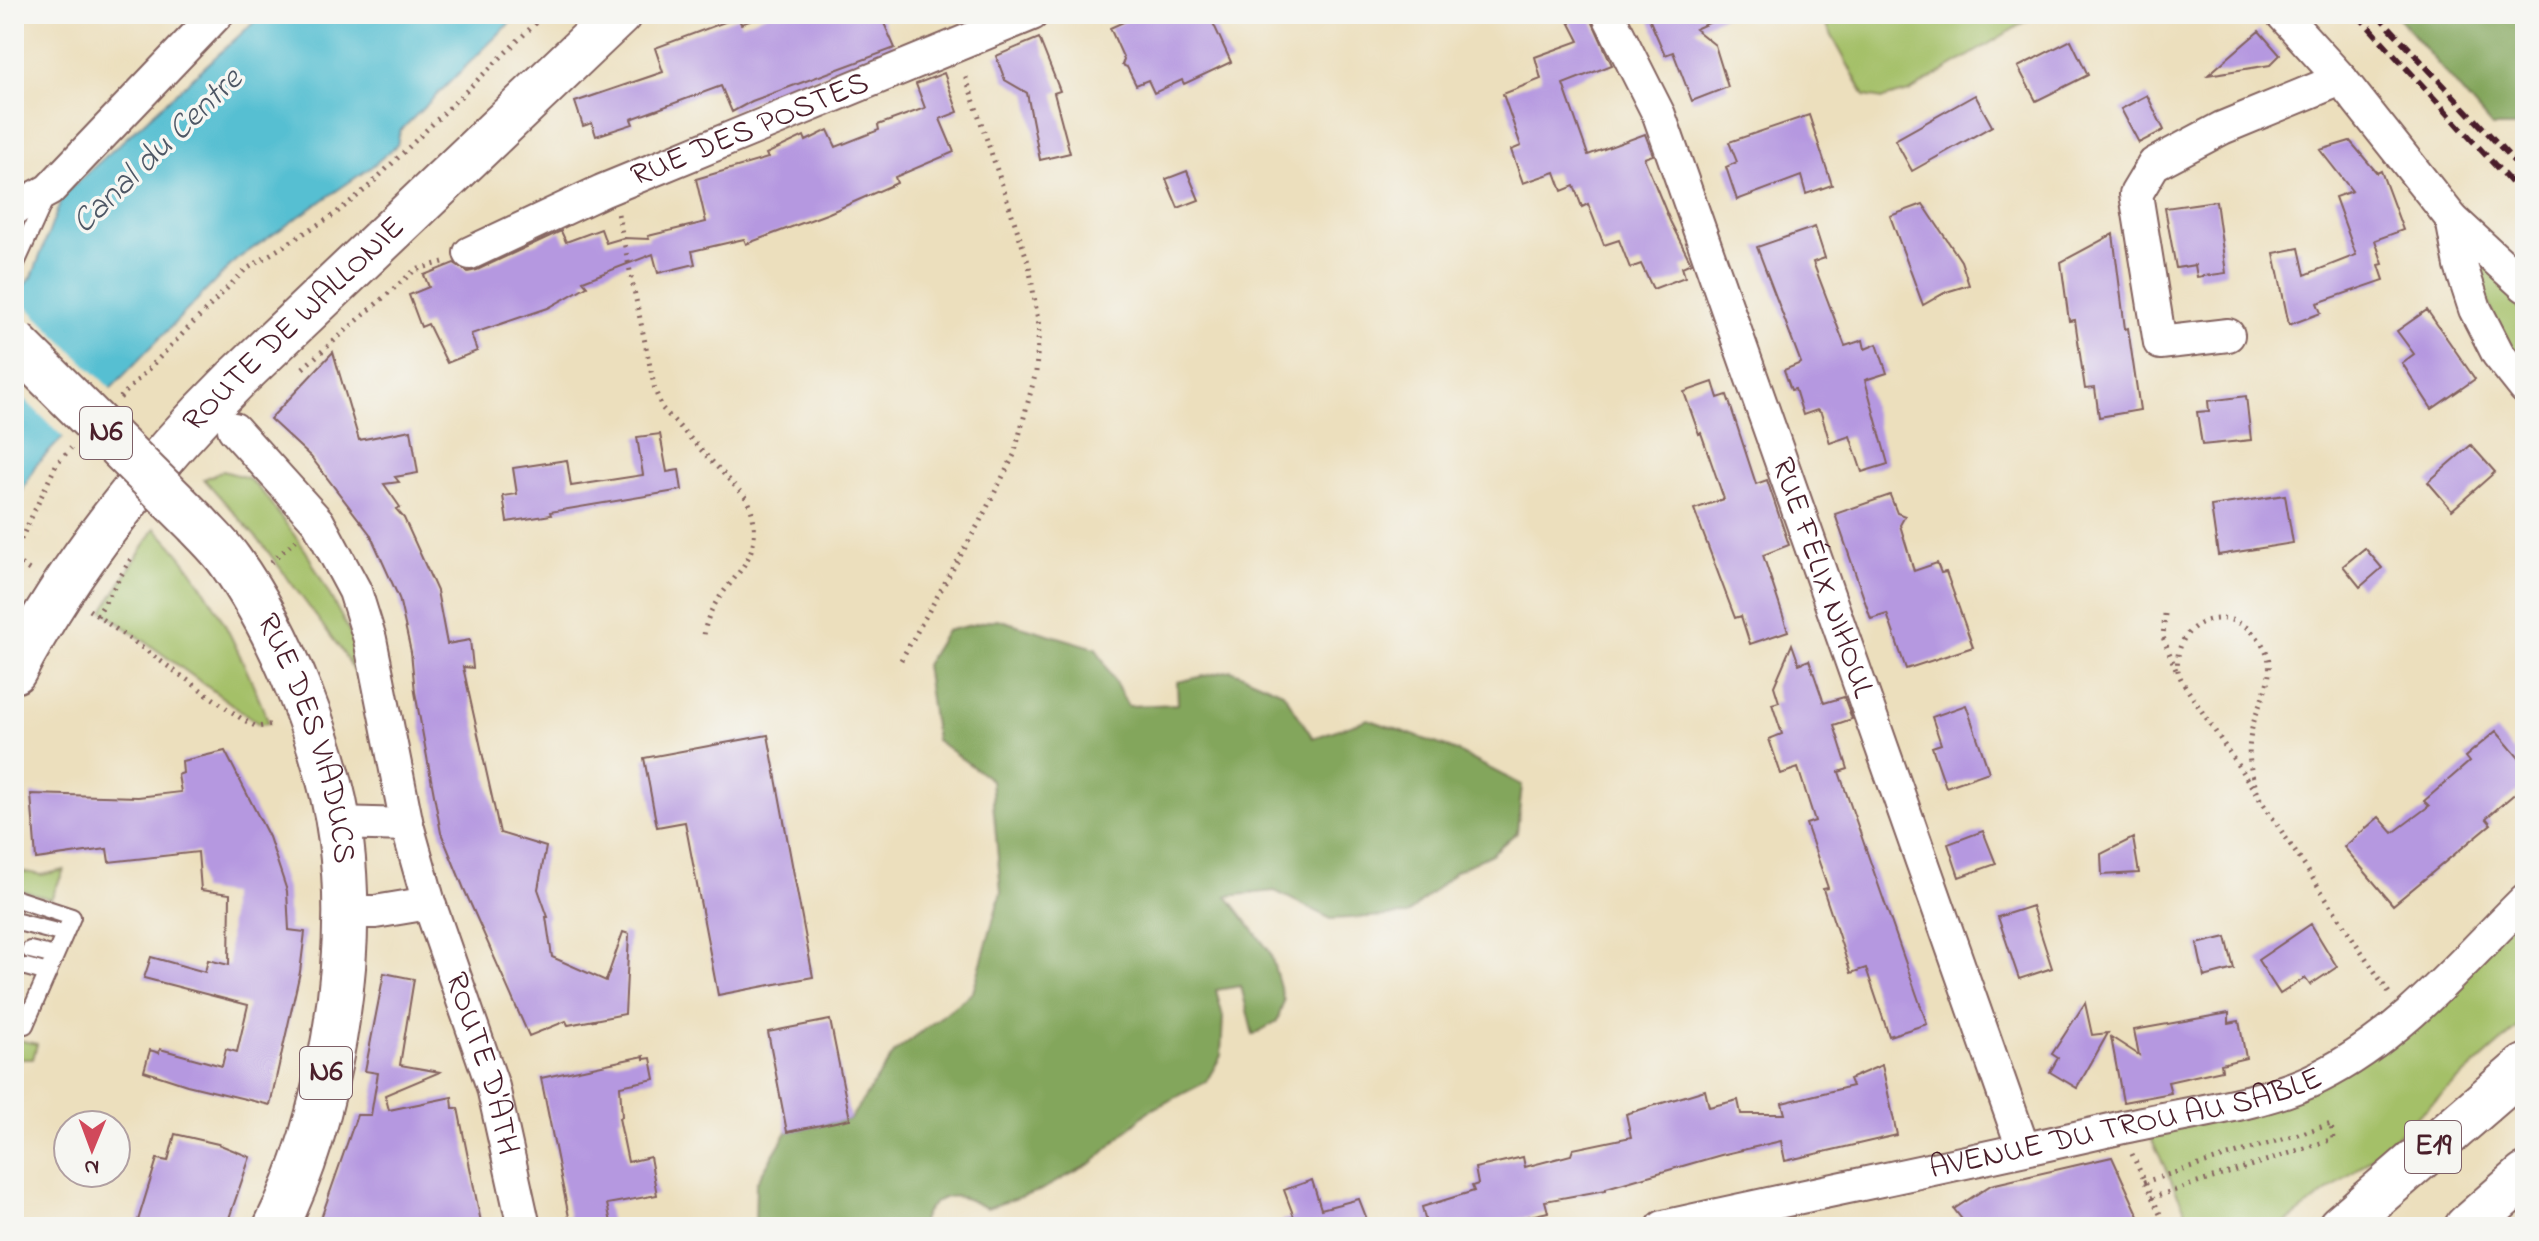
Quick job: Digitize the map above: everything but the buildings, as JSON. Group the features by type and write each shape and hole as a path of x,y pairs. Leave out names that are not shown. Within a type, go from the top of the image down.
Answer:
{"main road":[{"name":"ROUTE DE WALLONIE","path":"14,671 100,536 173,444 619,14"},
{"name":"RUE DES VIADUCS","path":"14,342 228,558 268,622 311,722 338,823 344,875 337,1014 323,1094 288,1202 276,1227"},
{"name":"E19","path":"2340,1227 2525,1067"},
{"name":"E19","path":"2467,1227 2525,1176"}],"street":[{"path":"14,209 49,190 217,14"},
{"name":"RUE DES POSTES","path":"470,253 613,187 1032,14"},
{"name":"RUE FÉLIX NIHOUL","path":"1608,14 1659,115 2023,1148"},
{"path":"2282,14 2341,79 2452,219 2525,286"},
{"path":"2228,335 2160,343 2136,194 2154,164 2222,128 2341,79"},
{"path":"2452,219 2461,266 2475,309 2498,354 2525,388"},
{"path":"234,429 318,522 355,591 370,639 407,825 429,903 375,912 344,912"},
{"path":"338,823 407,825"},
{"name":"AVENUE DU TROU AU SABLE","path":"1663,1227 2209,1110 2317,1079 2382,1039 2525,900"},
{"name":"ROUTE D'ATH","path":"429,903 493,1087 524,1227"}],"lane":[{"path":"14,268 49,190"},
{"path":"14,898 72,917 48,973 26,1002 25,1025 14,1022"},
{"path":"14,921 64,934"},
{"path":"30,950 55,956"},
{"path":"26,967 48,973"}],"path":[{"path":"112,406 245,270 335,214 366,189 545,14"},
{"path":"901,660 1014,455 1036,372 1039,327 1029,265 955,46"},
{"path":"613,187 655,390 662,408 748,500 754,515 757,530 754,547 705,619 704,637"},
{"path":"302,369 415,270 470,253"},
{"path":"14,554 57,463 79,440"},
{"path":"246,584 318,522"},
{"path":"63,592 257,727 311,722"},
{"path":"2165,614 2163,637 2179,674 2405,1017"},
{"path":"2179,674 2178,655 2185,634 2201,624 2224,619 2245,626 2262,641 2270,661 2268,682 2250,736 2249,755 2250,770 2260,800"},
{"path":"2151,1198 2333,1139 2331,1124 2144,1182 2151,1198 2166,1227"}],"green space":[{"path":"1820,14 2038,14 1909,92 1883,99 1865,96"},
{"path":"2395,14 2525,14 2525,127 2492,127"},
{"path":"2452,219 2525,286 2525,388"},
{"path":"223,471 248,478 263,493 306,551 371,672 377,708 341,650 263,545 204,479"},
{"path":"155,528 175,549 208,595 235,645 269,723 259,724 103,611"},
{"path":"997,619 1096,648 1128,706 1178,704 1177,682 1231,670 1283,692 1313,738 1368,719 1452,749 1522,785 1517,832 1492,854 1456,871 1407,915 1331,919 1275,891 1227,896 1270,952 1284,1001 1277,1021 1253,1035 1241,986 1216,990 1223,1017 1221,1056 1206,1082 1147,1112 1092,1163 1039,1191 987,1208 963,1198 941,1199 925,1213 921,1227 755,1227 756,1183 787,1132 850,1119 895,1052 973,992 1001,892 991,780 936,740 925,665 946,631"},
{"path":"14,870 42,875 64,870 51,899 14,888"},
{"path":"2525,900 2525,1021 2364,1164 2280,1227 2193,1227 2144,1123 2317,1079"},
{"path":"14,1039 37,1044 33,1059 14,1059"}],"water":[{"name":"Canal du Centre","path":"263,14 519,14 400,131 397,145 371,167 236,260 35,466 14,507 14,295 32,277 63,195"}],"pier":[{"path":"14,294 113,391 66,440 14,389"}],"railway":[{"path":"2357,14 2525,198"},
{"path":"2377,14 2525,173"}]}
